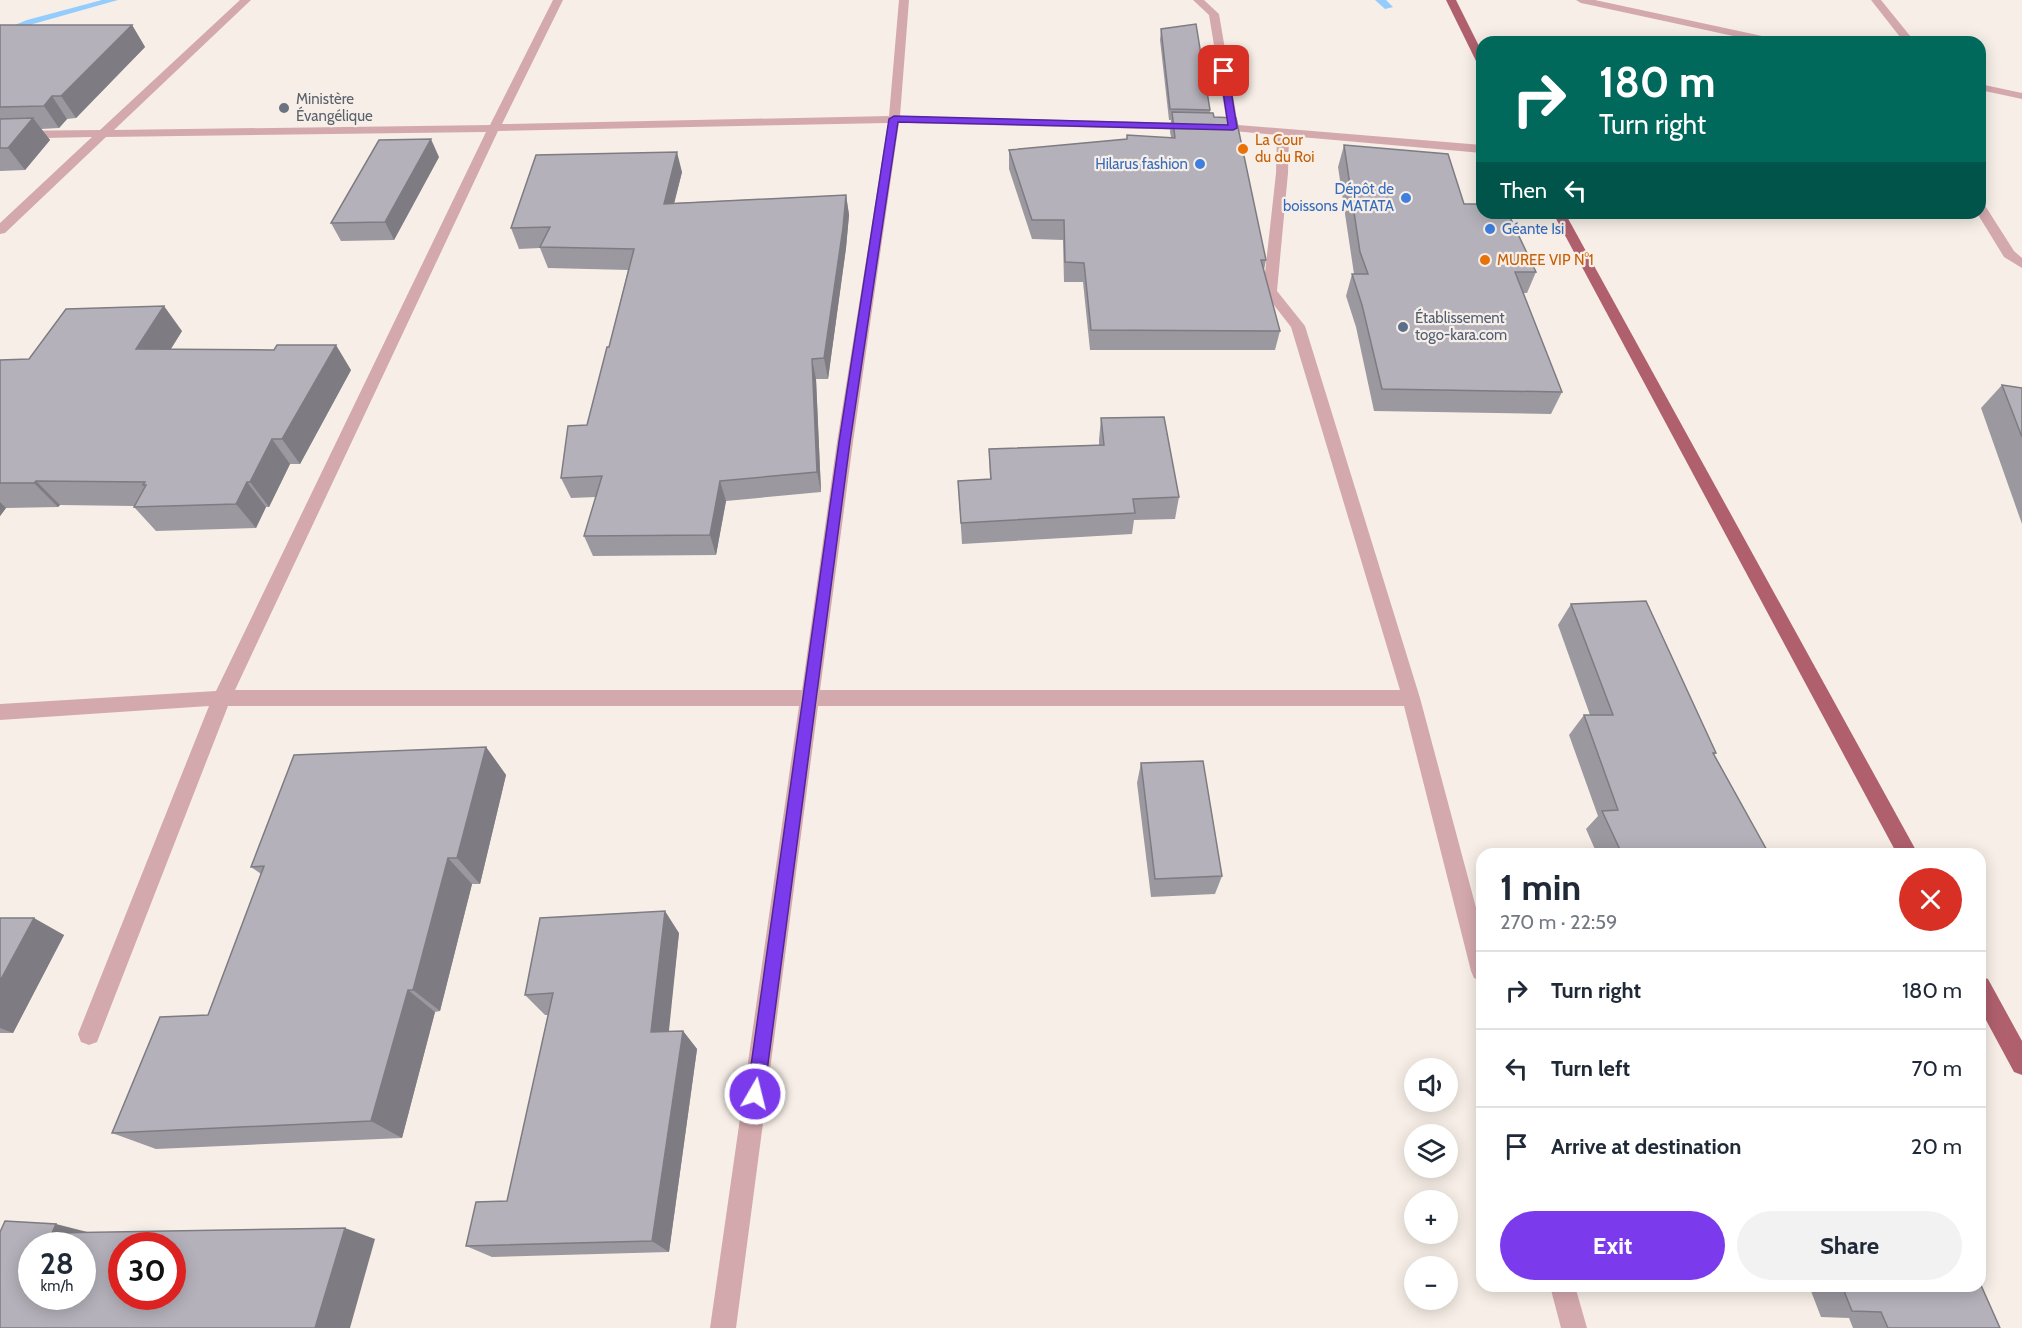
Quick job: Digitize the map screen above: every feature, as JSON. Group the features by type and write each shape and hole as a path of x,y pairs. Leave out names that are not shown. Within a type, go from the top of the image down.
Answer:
{"highway":[{"path":"1451,0 1476,51"},
{"path":"1563,219 1905,848"},
{"path":"1986,998 2022,1064"}],"street":[{"path":"0,230 246,0"},
{"path":"89,1034 222,698 494,128 558,0"},
{"path":"723,1328 845,442 894,119 904,0"},
{"path":"1198,0 1214,14 1233,128"},
{"path":"1581,0 1748,36"},
{"path":"1876,0 1905,36"},
{"path":"1986,88 2022,96"},
{"path":"0,135 494,128 894,119 1233,128 1476,149"},
{"path":"1283,134 1282,175 1271,252 1270,291 1298,326 1412,698 1476,948"},
{"path":"1986,217 2009,254 2022,264"},
{"path":"0,712 222,698 1412,698"},
{"path":"1565,1292 1574,1328"}],"building":[{"path":"1196,24 1210,110 1170,109 1161,29"},
{"path":"0,25 132,25 61,96 52,96 44,106 0,107"},
{"path":"1172,112 1213,113 1214,117 1236,118 1266,260 1261,260 1280,331 1091,330 1084,263 1065,262 1064,220 1032,220 1009,150 1127,139 1127,135 1175,138"},
{"path":"33,118 8,148 0,148 0,119"},
{"path":"431,139 385,222 331,223 379,140"},
{"path":"1344,145 1448,154 1464,204 1476,204 1476,219 1511,219 1536,272 1515,272 1562,392 1382,389 1362,305 1352,274 1368,274 1360,252"},
{"path":"677,152 664,204 846,195 824,358 812,359 817,472 720,481 710,535 584,536 602,476 561,478 568,426 587,425 634,249 540,247 550,227 511,228 536,155"},
{"path":"164,306 136,349 274,350 277,345 336,345 282,439 272,439 236,504 134,507 146,485 143,485 145,482 0,483 0,360 29,359 66,309"},
{"path":"2002,385 2022,388 2022,437"},
{"path":"1164,417 1179,497 1133,499 1135,513 961,523 958,481 991,479 989,449 1104,445 1101,418"},
{"path":"1646,601 1716,753 1713,753 1766,848 1619,848 1602,811 1618,810 1584,715 1613,715 1571,604"},
{"path":"486,747 457,858 448,858 413,990 408,990 371,1121 112,1133 160,1017 208,1015 264,866 251,867 294,755"},
{"path":"1203,761 1222,876 1155,879 1141,763"},
{"path":"665,911 651,1032 683,1031 652,1241 466,1246 476,1202 507,1201 553,993 525,995 540,918"},
{"path":"0,918 34,918 0,981"},
{"path":"5,1221 56,1224 52,1232 18,1232 18,1310 96,1310 96,1232 108,1232 108,1310 186,1310 186,1232 111,1232 345,1228 315,1328 0,1328 0,1232"},
{"path":"1844,1292 1984,1292 2000,1328 1888,1328 1881,1312 1852,1311"}],"waterway":[{"path":"0,35 30,22 113,0"},
{"path":"1380,0 1388,7"}],"place":[{"name":"Ministère Évangélique","path":"284,108"},
{"name":"La Cour du du Roi","path":"1243,149"},
{"name":"Hilarus fashion","path":"1200,164"},
{"name":"Dépôt de boissons MATATA","path":"1406,198"},
{"name":"Géante Isi","path":"1490,229"},
{"name":"MUREE VIP N°1","path":"1485,260"},
{"name":"Établissement togo-kara.com","path":"1403,327"}],"route":[{"path":"755,1094 845,442 894,119 1233,128 1224,71"}]}
